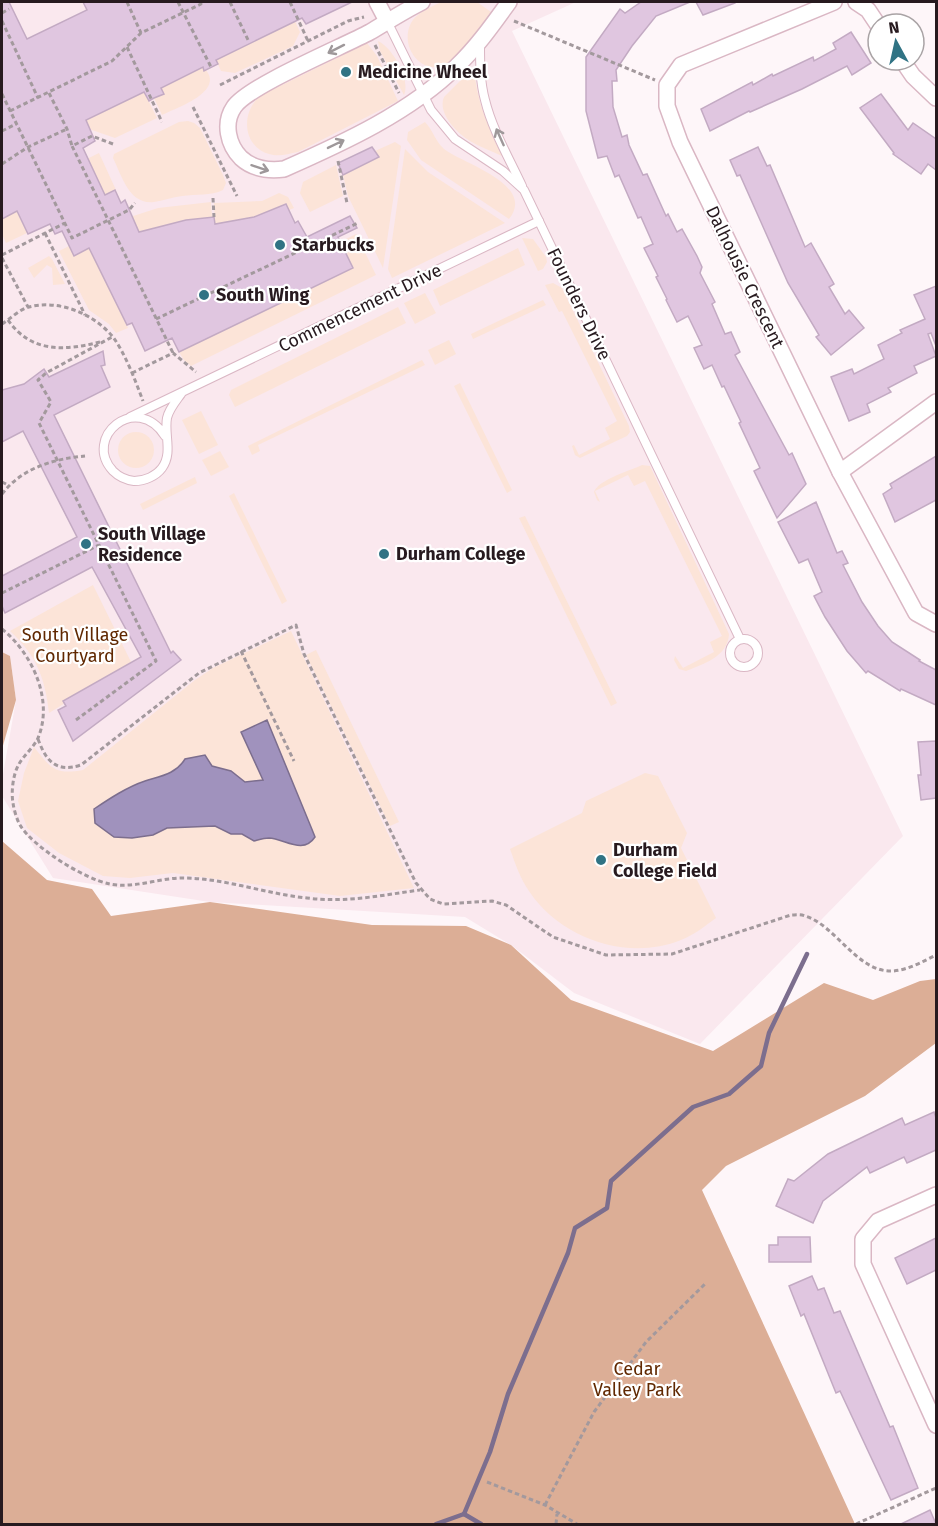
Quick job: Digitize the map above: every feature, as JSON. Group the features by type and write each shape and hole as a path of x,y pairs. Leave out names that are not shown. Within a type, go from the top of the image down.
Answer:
{"street":[{"name":"Founders Drive","path":"377,2 387,21"},
{"path":"422,2 250,92 240,100 229,118 228,130 231,142 239,155 247,163 270,171 284,169 405,109 457,67 480,42 509,2"},
{"path":"668,85 681,65 834,2"},
{"path":"856,2 869,12"},
{"path":"910,72 936,98"},
{"name":"Dalhousie Crescent","path":"668,85 667,106 680,142 840,472 916,613 936,624"},
{"path":"840,472 936,402"},
{"path":"935,1416 863,1264 863,1239 878,1221 936,1195"}],"lane":[{"name":"Founders Drive","path":"387,21 431,110 455,139 503,171 524,190 740,639"},
{"path":"480,42 484,98 524,190"},
{"name":"Commencement Drive","path":"181,394 167,416 165,435 168,456 164,466 147,479 137,481 126,480 109,467 104,447 106,436 120,421 207,382 539,221"},
{"path":"130,417 151,420 160,427 165,435"}],"path":[{"path":"127,2 141,33"},
{"path":"178,2 211,67"},
{"path":"10,111 112,61 141,33 200,2"},
{"path":"230,2 249,42"},
{"path":"290,2 308,40"},
{"path":"2,13 9,9"},
{"path":"220,85 348,21 364,17"},
{"path":"508,18 668,85"},
{"path":"2,21 38,98"},
{"path":"374,44 402,99"},
{"path":"127,47 162,122"},
{"path":"53,83 56,89"},
{"path":"49,92 67,129 72,146 172,353 207,382"},
{"path":"2,94 3,101 72,238 129,210 135,203"},
{"path":"193,106 237,196"},
{"path":"2,131 16,124"},
{"path":"2,164 28,147 67,129"},
{"path":"72,146 92,136 113,144"},
{"path":"338,161 347,203"},
{"path":"213,198 214,217"},
{"path":"28,307 2,256 65,223"},
{"path":"156,319 357,223"},
{"path":"45,232 85,315"},
{"path":"148,301 154,298"},
{"path":"2,324 28,307 61,305 85,315 112,337 132,372 146,410"},
{"path":"8,320 16,332 27,340 45,347 66,348 104,341"},
{"path":"76,720 156,661 39,423 51,402 38,380 46,373 112,337"},
{"path":"132,372 172,353"},
{"path":"2,494 8,485 27,472 57,460 85,456"},
{"path":"2,482 8,485"},
{"path":"2,593 99,545"},
{"path":"38,739 49,760 57,766 66,768 81,765 199,673 296,626 304,654 420,890 430,899 443,904 492,901 506,905 553,937 606,955 672,954 791,915 803,915 816,921 867,965 892,971 918,964 936,955"},
{"path":"2,629 23,652 33,670 45,710 38,739 18,765 14,781 13,803 19,825 34,843 70,867 109,884 129,885 186,878 307,898 343,901 420,890"},
{"path":"241,651 294,761"},
{"path":"545,1505 594,1412 646,1342 706,1283"},
{"path":"487,1482 545,1505 577,1524"},
{"path":"856,1524 936,1488"},
{"path":"556,1524 558,1514"}],"shaded area":[{"name":"Durham College","path":"2,2 576,2 512,31 903,836 700,1044 574,993 511,945 465,917 210,902 53,878 2,796 2,780 16,700 10,656 2,652"},
{"path":"267,720 315,837 305,845 294,845 269,838 254,841 242,834 231,834 215,826 167,828 153,835 132,838 114,837 95,823 94,809 132,786 173,771 185,759 205,755 212,766 231,771 245,782 263,780 241,732"}],"green space":[{"path":"441,2 477,2 491,12 459,56 446,65 428,66 421,63 410,49 408,32 416,16"},
{"path":"295,21 300,32 293,46 235,73 221,71 216,60"},
{"path":"378,41 389,50 403,73 404,95 380,51"},
{"path":"367,43 377,56 398,101 298,152 272,155 260,150 254,144 249,136 247,119 260,96"},
{"path":"203,67 209,75 210,83 205,90 198,97 162,115 154,98 163,94 161,88"},
{"path":"474,67 477,91 502,156 465,137 449,122 443,110 444,97"},
{"path":"144,92 157,118 115,138 89,129 82,122"},
{"path":"188,121 200,128 226,183 223,190 154,202 138,199 123,181 113,158 114,154 179,122"},
{"path":"425,122 444,149 505,185 513,195 515,207 509,219 421,160 407,140 408,132"},
{"path":"395,142 401,146 383,268 348,196 343,175 379,157 375,151"},
{"path":"405,149 428,172 505,223 392,278 388,269"},
{"path":"99,153 116,190 105,195 87,159"},
{"path":"336,165 343,196 310,212 300,193 303,182"},
{"path":"2,181 27,233 6,243 2,234"},
{"path":"279,193 288,197 294,208 289,210 286,204 254,217 215,224 214,203 262,201"},
{"path":"211,202 212,217 186,220 139,232 136,226 124,219 158,208"},
{"path":"356,234 376,275 191,366 184,360 179,352 340,242"},
{"path":"522,238 533,239 546,257 547,262 543,269 538,271"},
{"path":"69,246 74,255 89,248 128,328 116,333 109,324 89,310 59,251"},
{"path":"518,248 525,265 440,306 433,290"},
{"path":"49,256 65,284 53,285 52,268 47,265 34,278 28,268"},
{"path":"553,283 562,288 630,432 627,436 580,458 575,455 572,446 574,445 579,455 610,439 605,428 617,421 562,311 559,312 545,285"},
{"path":"425,293 436,313 415,324 404,303"},
{"path":"543,300 546,305 473,339 471,334"},
{"path":"398,307 406,323 235,407 229,395 231,390"},
{"path":"449,340 456,354 435,365 428,350"},
{"path":"422,360 425,365 258,445 260,451 252,455 248,446"},
{"path":"460,383 512,490 507,493 454,386"},
{"path":"201,411 218,445 199,454 182,420"},
{"path":"136,432 149,437 154,450 149,463 136,468 123,463 118,450 123,437"},
{"path":"220,451 229,467 211,476 202,460"},
{"path":"642,465 650,466 729,634 728,642 720,654 686,671 679,669 674,660 675,656 683,668 714,652 710,642 722,636 645,481 634,486 628,475 595,491 600,502 594,492 601,484 608,480"},
{"path":"195,477 197,483 143,510 140,504"},
{"path":"234,493 287,601 282,604 229,496"},
{"path":"525,516 617,703 611,706 519,518"},
{"name":"South Village Courtyard","path":"93,585 131,662 49,713 45,688 38,667 10,631"},
{"path":"291,631 414,888 340,896 173,873 130,878 103,876 59,853 27,828 18,801 24,773 34,747 54,768 66,771 83,770 195,680 213,668"},
{"path":"316,650 399,822 390,826 306,655"},
{"path":"2,652 10,656 16,700 2,749"},
{"name":"Durham College Field","path":"645,773 658,776 687,833 681,848 716,918 681,940 660,946 617,947 576,933 558,922 542,908 523,881 510,849 582,813 586,801"},
{"name":"Cedar Valley Park","path":"2,841 47,880 92,889 111,916 210,902 372,925 466,926 511,945 571,1000 713,1051 824,983 873,1000 920,981 936,979 936,1043 865,1096 726,1166 702,1190 855,1524 2,1524"}],"building":[{"path":"2,2 9,2 27,39 87,10 83,2 352,2 306,24 302,18 216,60 218,64 204,71 203,67 161,88 164,94 149,101 144,92 86,120 95,141 83,148 105,195 115,190 121,203 125,200 139,232 186,220 214,217 215,224 254,217 286,204 295,223 298,221 307,237 350,216 357,228 338,237 353,268 179,352 172,338 145,351 132,323 127,325 89,248 74,256 62,231 55,234 50,224 28,234 17,211 2,219"},
{"path":"641,2 690,2 656,16 632,46 616,70 617,81 612,81 613,107 622,137 627,135 629,145 643,175 647,174 666,216 668,214 677,232 682,229 697,256 702,267 700,273 715,302 712,304 725,334 731,332 740,352 735,355 789,455 792,453 806,484 777,518 754,471 760,468 724,386 722,387 712,365 704,369 694,348 702,345 688,316 677,322 666,300 656,277 658,276 644,248 653,244 641,217 638,218 619,175 615,177 607,156 598,158 586,111 586,57 620,9 625,13"},
{"path":"696,2 735,2 735,3 703,15"},
{"path":"851,32 866,55 866,66 852,75 847,66 710,131 701,109 752,82 753,85 772,74 773,76 813,57 814,61 836,49 833,43"},
{"path":"881,94 908,130 913,123 936,139 936,170 928,164 921,174 893,154 860,108"},
{"path":"372,147 379,157 343,175 338,163"},
{"path":"758,147 767,166 770,165 805,247 811,243 834,284 829,287 845,314 849,310 864,328 831,355 816,337 819,335 788,283 740,175 737,176 730,160"},
{"path":"936,286 936,346 931,333 928,334 936,356 914,366 917,373 888,388 891,392 867,404 870,412 849,421 831,377 852,369 854,374 884,359 878,345 902,333 900,330 925,319 914,295"},
{"name":"South Village Residence","path":"103,351 105,365 101,366 110,387 54,415 171,653 173,651 181,660 73,741 58,710 66,706 63,701 141,657 92,567 5,613 2,606 2,576 77,537 23,431 2,442 2,390 24,384 44,369 49,377"},
{"path":"936,456 936,500 895,522 883,494 892,488 890,484"},
{"path":"816,502 837,553 842,551 848,563 843,565 862,602 878,626 892,642 936,670 936,705 901,689 900,691 868,671 866,673 847,651 825,617 814,596 822,592 808,559 799,563 778,522"},
{"path":"936,741 936,798 921,800 918,742"},
{"path":"934,1112 936,1150 907,1163 904,1157 870,1173 867,1167 823,1201 813,1223 776,1206 788,1179 794,1181 828,1154 902,1118 905,1125"},
{"path":"778,1237 810,1237 811,1262 769,1262 769,1245 778,1245"},
{"path":"936,1238 936,1270 907,1284 895,1258"},
{"path":"812,1276 818,1290 824,1288 834,1313 840,1311 890,1427 893,1426 918,1488 891,1500 840,1391 836,1393 804,1314 801,1316 789,1286"},
{"path":"930,1510 936,1524 901,1524"}],"waterway":[{"path":"464,1514 490,1452 508,1394 568,1253 575,1228 607,1208 611,1181 693,1107 729,1094 761,1066 769,1033 807,954"},
{"path":"464,1514 481,1524"},
{"path":"436,1524 464,1514"}],"place":[{"name":"Medicine Wheel","path":"346,72"},
{"name":"Starbucks","path":"280,245"},
{"name":"South Wing","path":"204,295"},
{"name":"South Village Residence","path":"86,544"},
{"name":"Durham College","path":"384,554"},
{"name":"Durham College Field","path":"601,860"}]}
